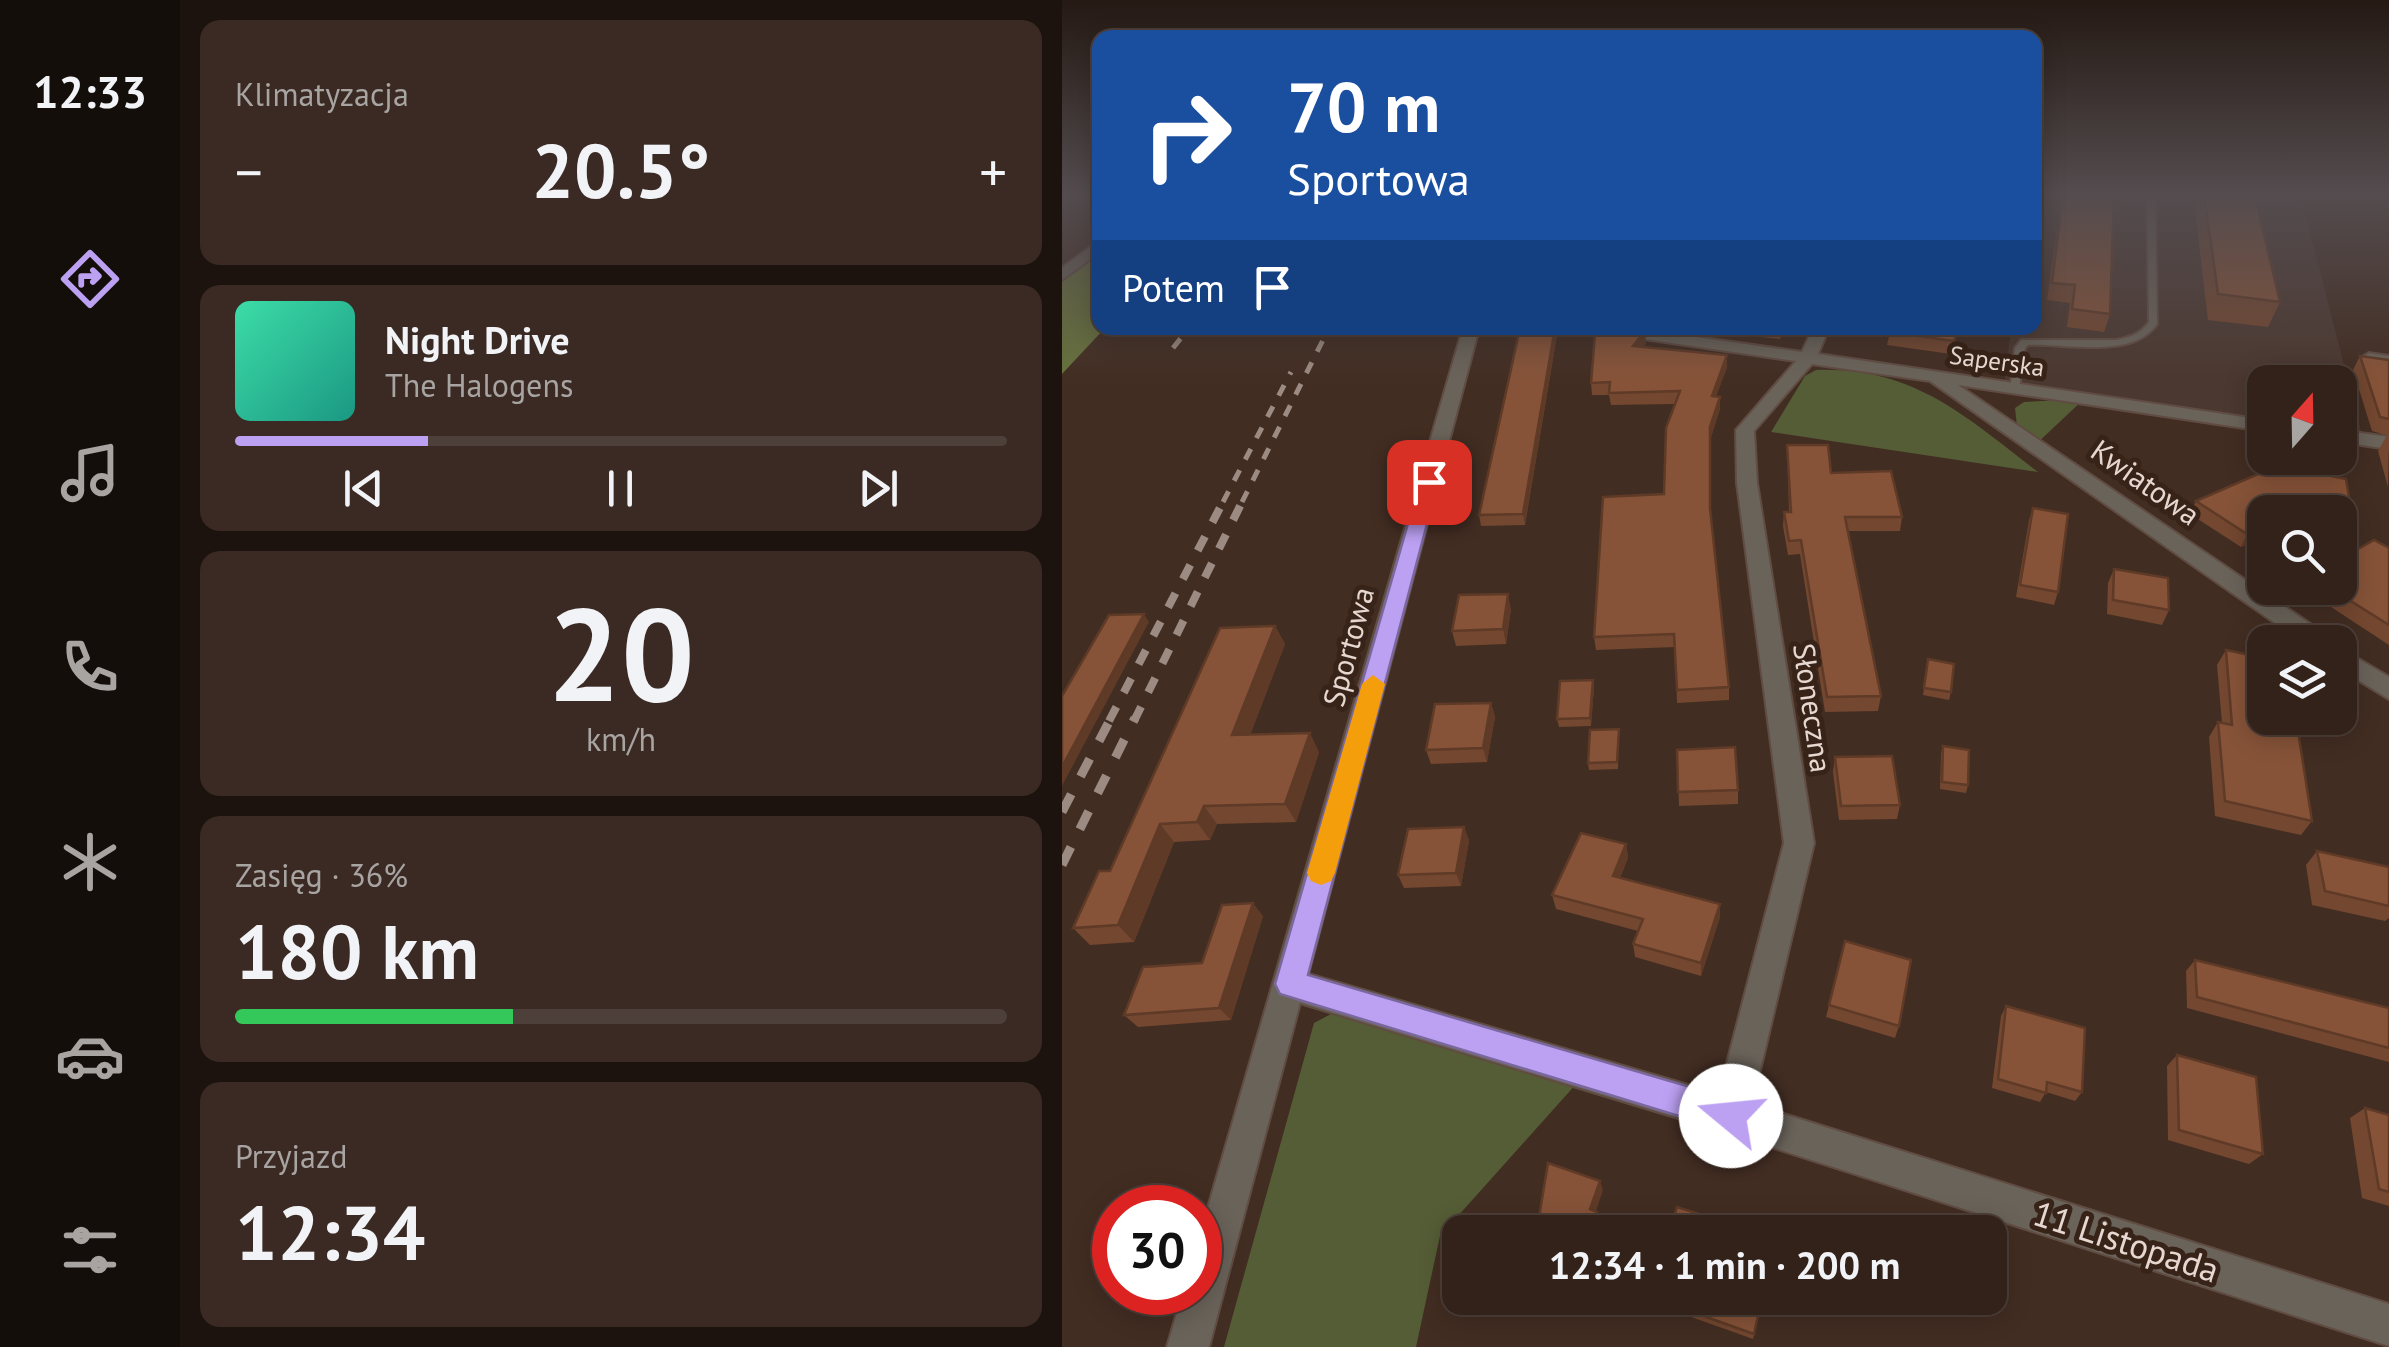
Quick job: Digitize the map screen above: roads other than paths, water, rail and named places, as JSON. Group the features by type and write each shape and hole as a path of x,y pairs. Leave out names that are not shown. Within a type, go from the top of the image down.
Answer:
{"street":[{"path":"1062,276 1086,256"},
{"name":"Sportowa","path":"1188,1347 1469,335"},
{"name":"Saperska","path":"1650,335 2247,422"},
{"name":"Słoneczna","path":"1731,1116 1799,842 1747,483 1745,430 1806,358 1818,335"},
{"name":"Kwiatowa","path":"1934,377 2294,625"},
{"path":"2357,438 2388,443"},
{"path":"2357,668 2388,690"},
{"name":"11 Listopada","path":"1290,984 1731,1116 2388,1325"}],"lane":[{"path":"2014,388 2020,348 2025,342 2124,343 2142,340 2151,332 2151,256"},
{"path":"2370,356 2388,358"}],"railway":[{"path":"1173,348 1183,335"},
{"path":"1243,500 1326,335"},
{"path":"1223,502 1291,372"},
{"path":"1109,721 1224,500"},
{"path":"1134,721 1243,500"},
{"path":"1062,812 1111,718"},
{"path":"1062,865 1135,718"}]}
